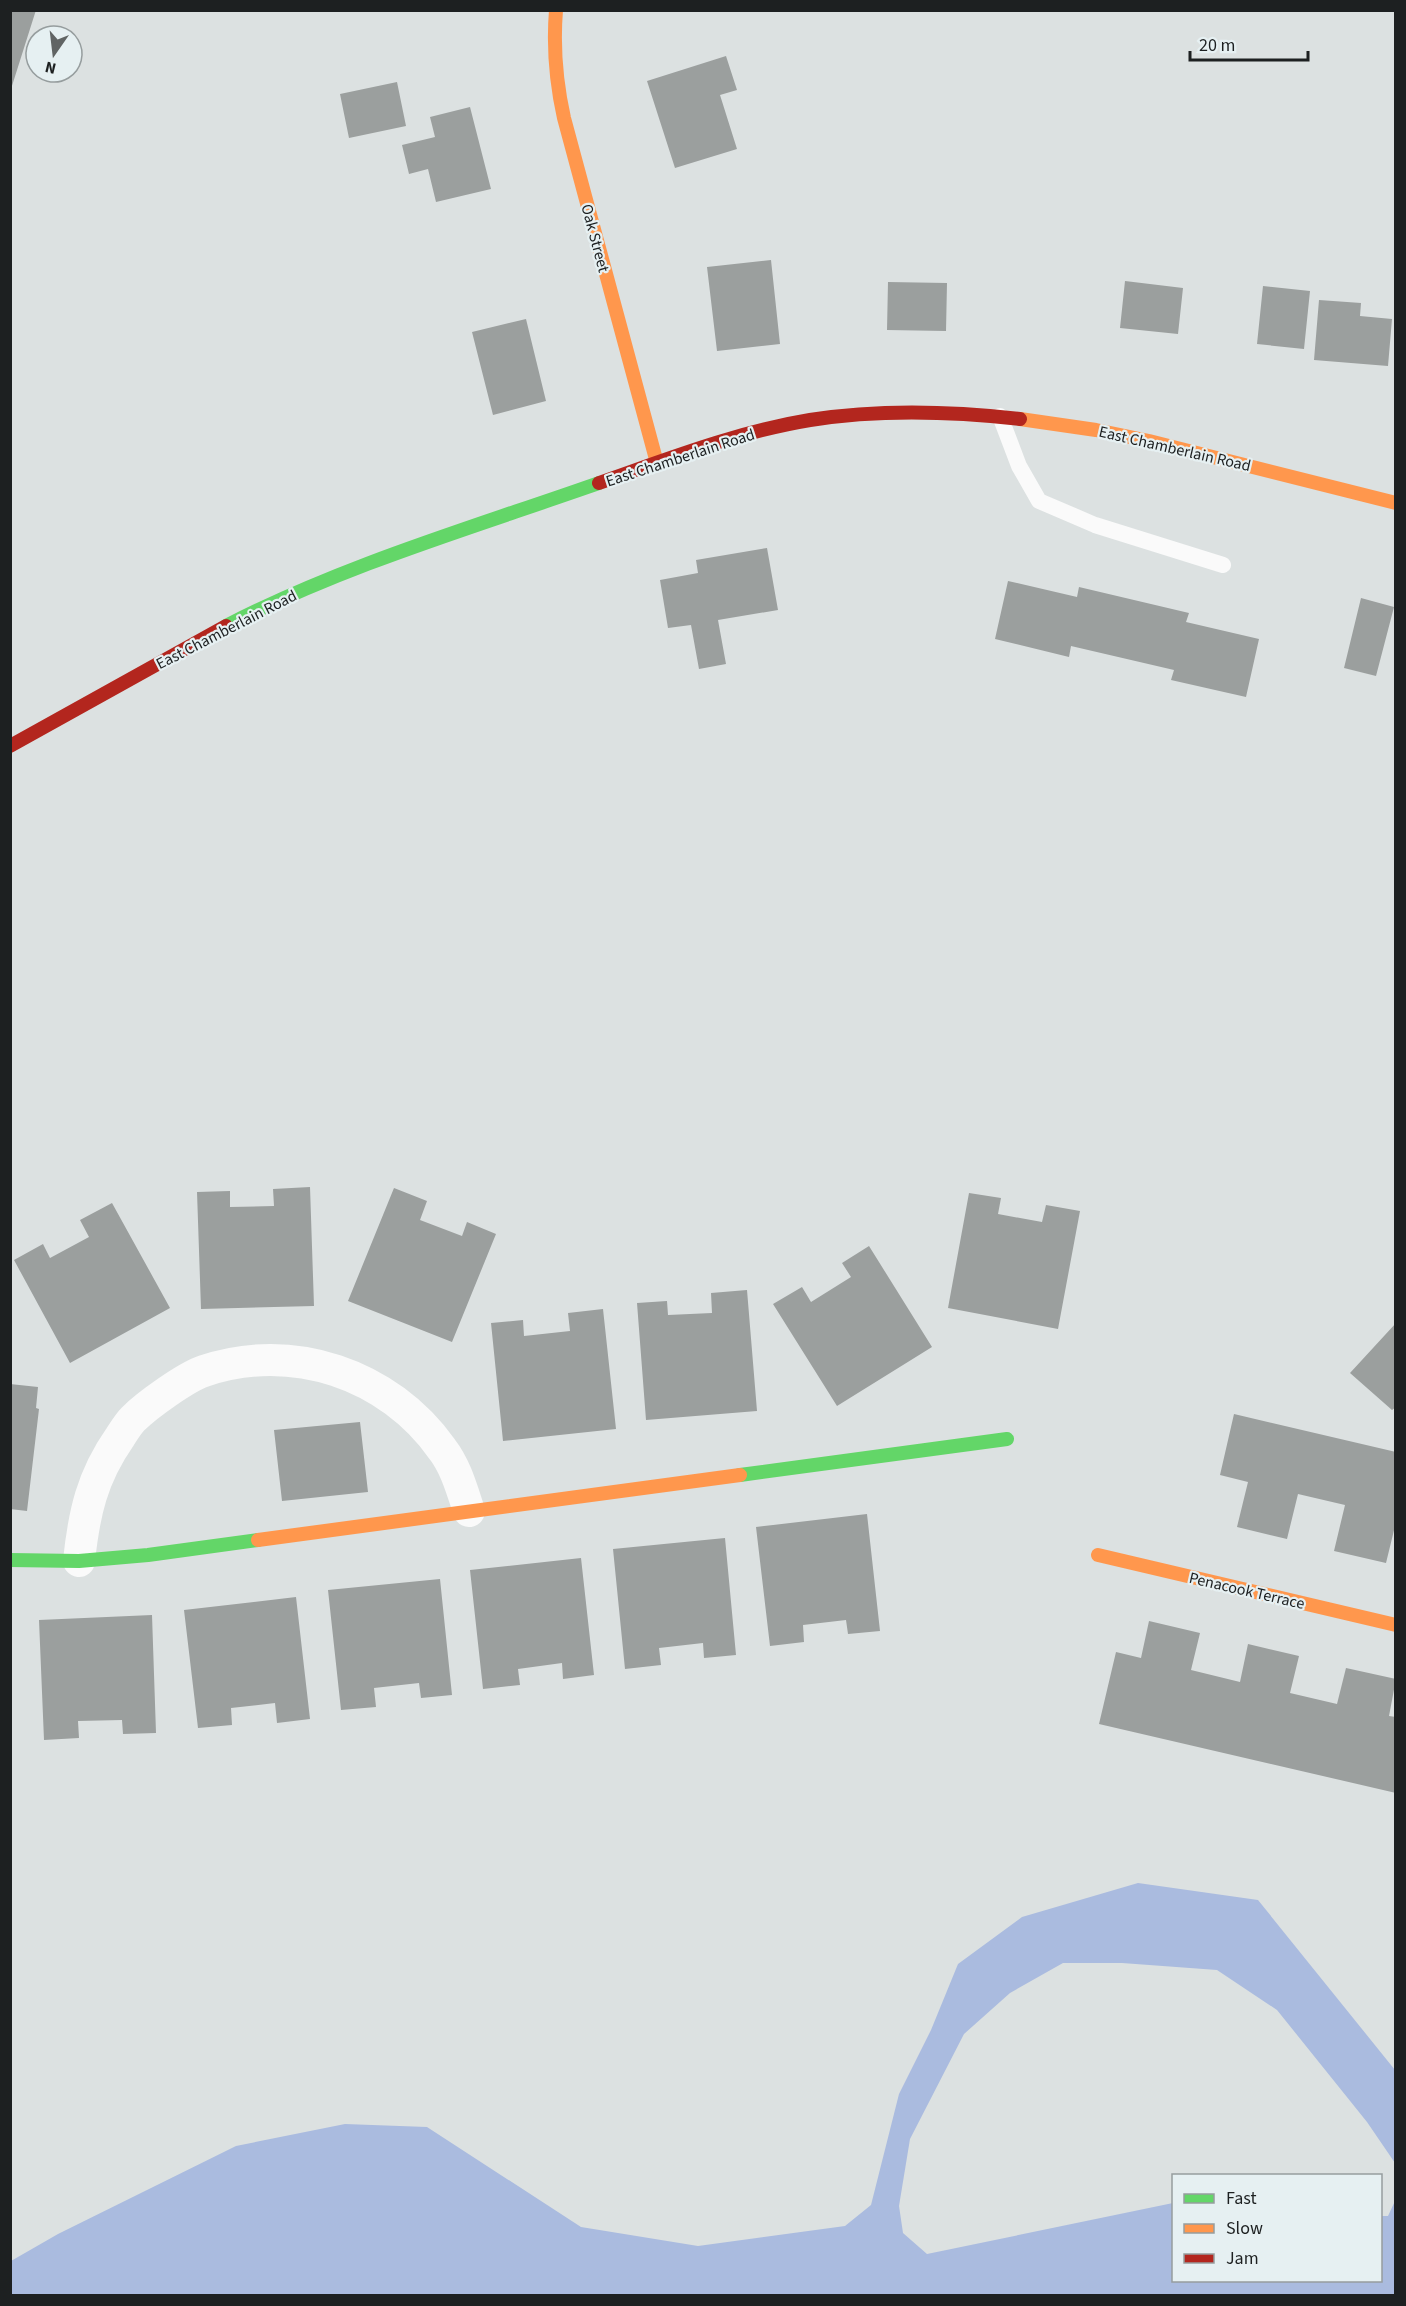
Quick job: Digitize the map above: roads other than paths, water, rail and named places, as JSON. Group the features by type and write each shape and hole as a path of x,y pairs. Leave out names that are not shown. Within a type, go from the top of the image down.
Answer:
{"street":[{"name":"Oak Street","path":"556,10 554,62 560,95 575,161 657,463"},
{"name":"East Chamberlain Road","path":"10,747 84,703 247,616 331,579 417,544 730,439 792,423 883,413 932,412 1000,416 1094,429 1362,493 1395,503"},
{"path":"79,1561 83,1523 91,1491 108,1454 132,1419 165,1394 203,1371 248,1361 292,1361 341,1371 380,1389 414,1416 443,1449 456,1473 469,1511"},
{"path":"10,1560 79,1561 148,1555 1007,1439"},
{"name":"Penacook Terrace","path":"1098,1555 1395,1625"}],"lane":[{"path":"1000,416 1019,466 1039,501 1095,525 1223,565"}],"water":[{"path":"1138,1883 1258,1900 1395,2070 1395,2163 1367,2122 1277,2010 1217,1970 1122,1963 1063,1963 1010,1993 964,2034 910,2139 899,2206 903,2233 927,2254 1172,2203 1172,2282 1382,2282 1382,2216 1388,2216 1395,2201 1395,2295 11,2295 11,2261 58,2234 236,2146 345,2124 427,2127 581,2227 698,2246 845,2226 871,2205 899,2094 931,2030 958,1964 1022,1917"}]}
